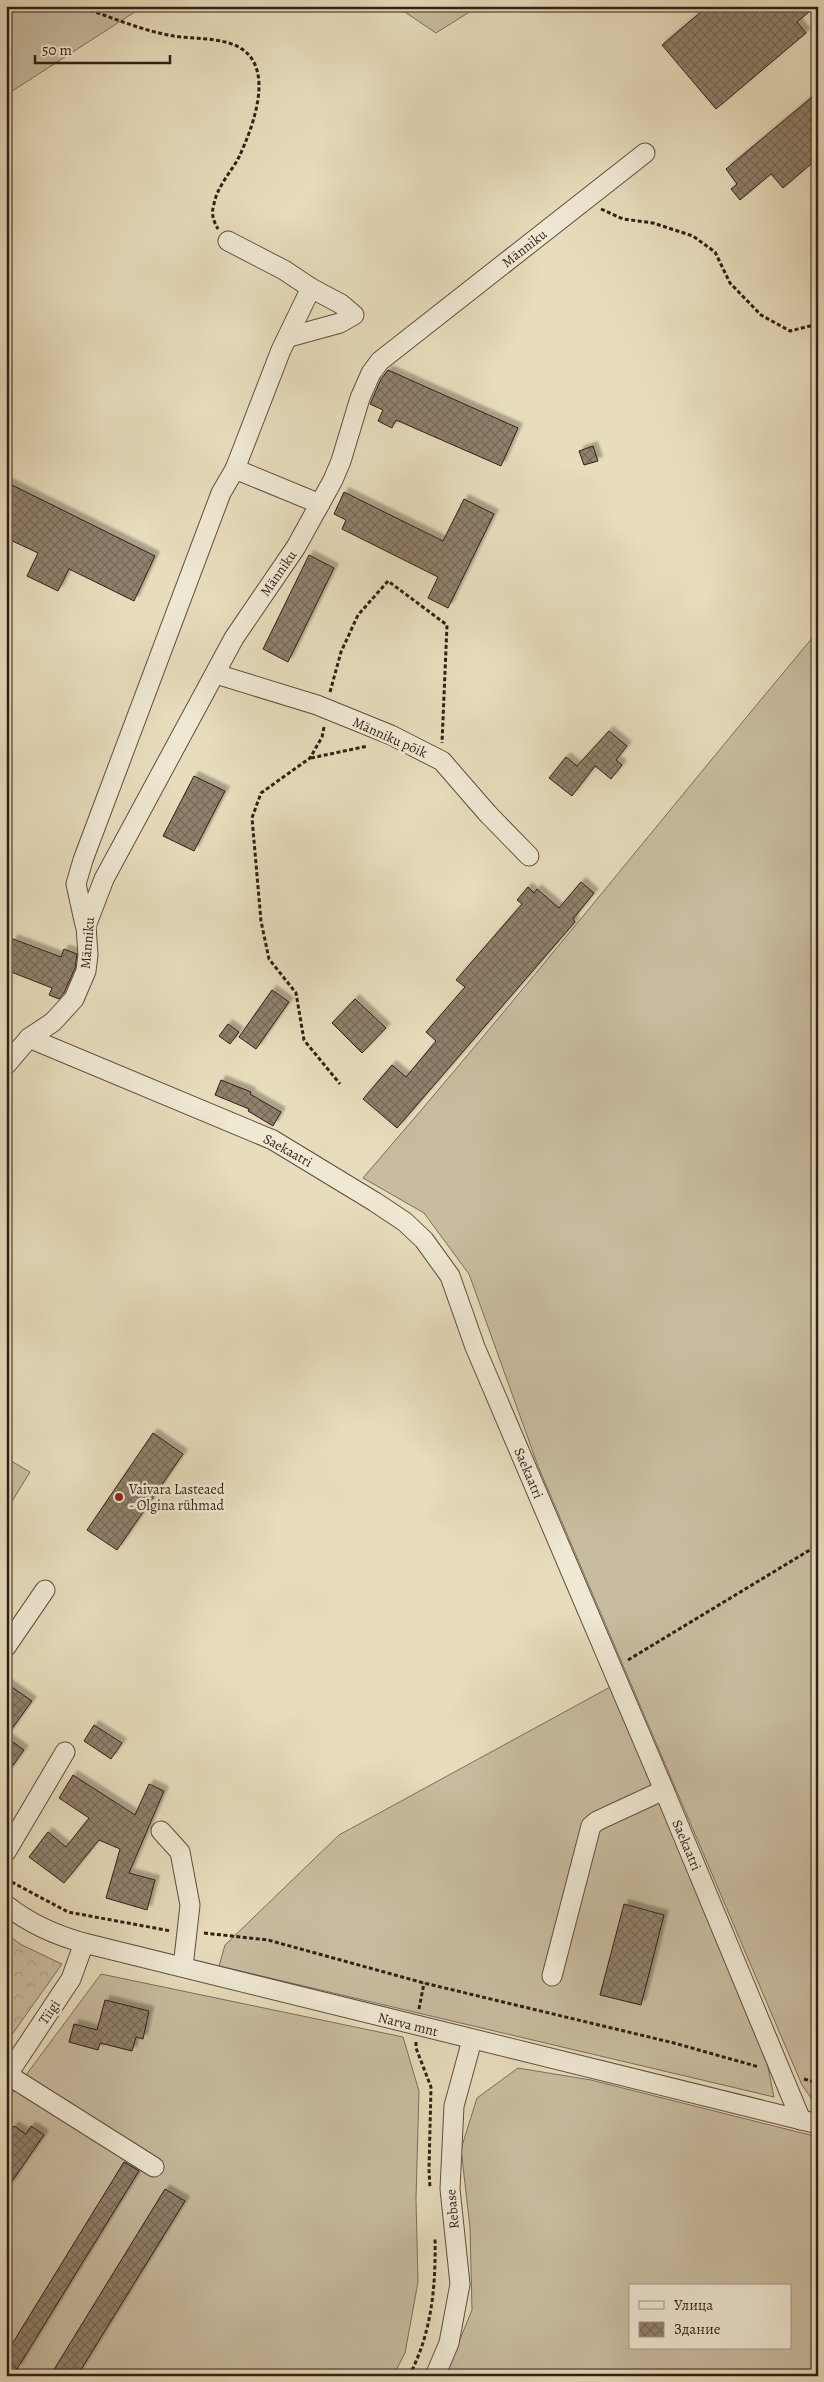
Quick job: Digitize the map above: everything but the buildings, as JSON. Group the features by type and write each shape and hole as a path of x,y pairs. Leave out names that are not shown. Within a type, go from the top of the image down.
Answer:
{"street":[{"name":"Männiku","path":"6,1065 29,1038 53,1022 74,999 86,971 88,955 86,926 91,908 113,861 234,638 296,547 320,504 341,460 360,398 371,373 380,362 644,153"},
{"path":"228,240 284,270 341,304 354,315 340,322 289,337"},
{"path":"86,926 76,884 83,860 221,493 235,469 277,359 312,288"},
{"path":"235,469 320,504"},
{"name":"Männiku põik","path":"216,674 323,708 391,735 442,761 488,814 529,856"},
{"name":"Saekaatri","path":"29,1038 273,1140 405,1222 424,1240 450,1276 475,1347 784,2074 809,2122"},
{"path":"6,1647 45,1590"},
{"path":"6,1852 65,1752"},
{"path":"552,1976 591,1826 597,1821 664,1790"},
{"path":"161,1831 180,1852 190,1905 184,1967"},
{"name":"Narva mnt","path":"6,1905 22,1917 54,1935 809,2122"},
{"name":"Tiigi","path":"7,2076 71,1979 84,1943"},
{"name":"Rebase","path":"434,2376 449,2343 460,2284 450,2189 454,2106 472,2040"},
{"path":"7,2076 154,2167"}],"path":[{"path":"78,6 169,35 229,43 249,54 256,64 260,77 259,91 250,131 214,204 212,219 228,240"},
{"path":"583,201 622,219 652,223 693,236 715,252 730,282 761,315 790,331 818,324"},
{"path":"310,758 322,737 325,720 323,708 341,652 358,615 388,581 447,625 442,761"},
{"path":"340,1084 304,1040 296,993 269,959 261,921 252,818 261,793 310,758 376,744"},
{"path":"613,1670 818,1545"},
{"path":"6,1879 68,1912 163,1931 188,1931 268,1940 424,1983 674,2043 818,2082"},
{"path":"424,1983 416,2026 416,2048 430,2087 428,2170 430,2189"},
{"path":"409,2376 417,2361 430,2312 435,2284 434,2228"}],"green space":[{"path":"6,6 144,6 6,95"},
{"path":"396,6 479,6 436,33"},
{"path":"818,631 818,2108 802,2085 538,1466 469,1274 424,1213 363,1178 535,974"},
{"path":"6,1458 30,1472 6,1511"},
{"path":"612,1686 763,2043 774,2097 219,1966 225,1945 339,1835"},
{"path":"6,1934 22,1945 62,1964 6,2043"},
{"path":"101,1974 403,2037 419,2091 416,2199 418,2282 405,2353 393,2376 6,2376 6,2102"},
{"path":"518,2068 591,2080 818,2137 818,2376 445,2376 472,2310 470,2227 461,2149 477,2098"}],"place":[{"name":"Vaivara Lasteaed - Olgina rühmad","path":"119,1497"}]}
